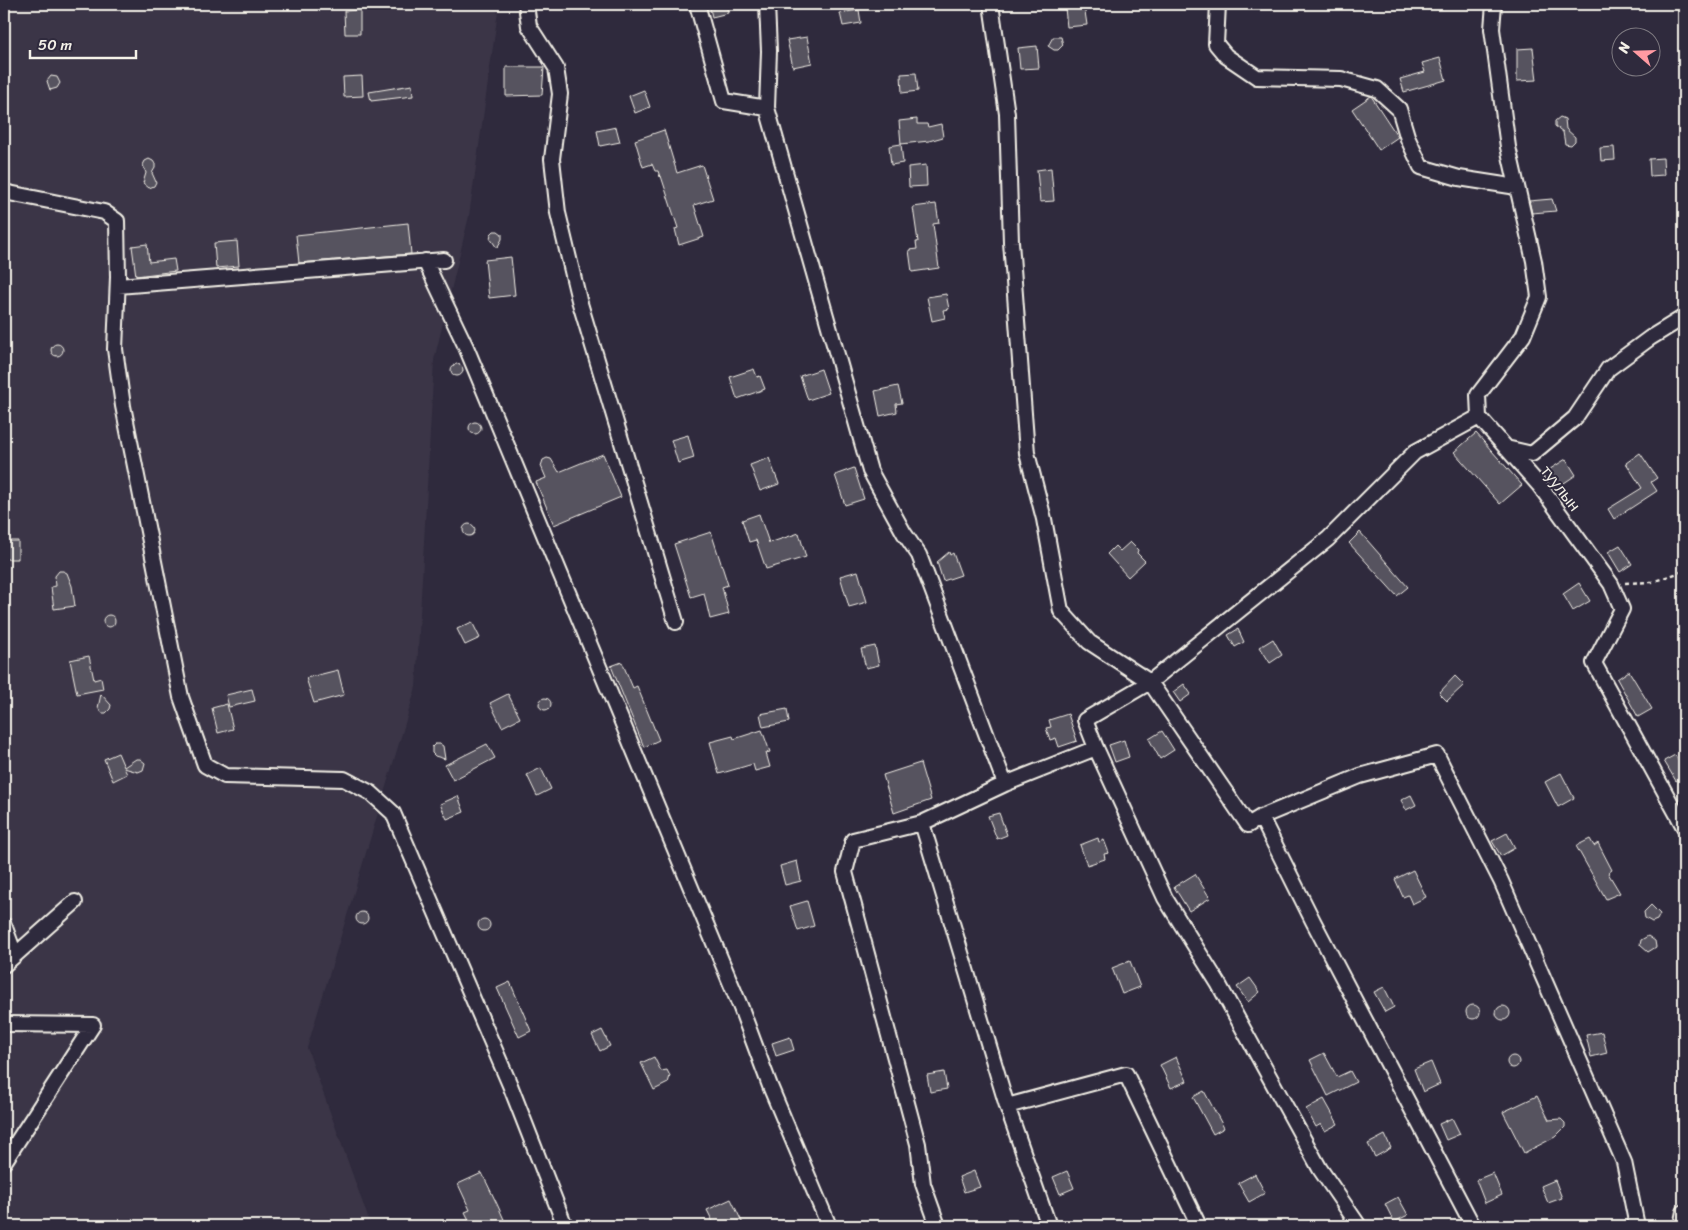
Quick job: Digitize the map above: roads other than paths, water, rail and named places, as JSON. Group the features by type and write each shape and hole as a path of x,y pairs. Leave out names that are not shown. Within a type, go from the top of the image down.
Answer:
{"street":[{"path":"526,4 529,26 556,68 560,94 552,159 558,213 578,300 676,622"},
{"path":"696,4 724,101 767,108"},
{"path":"767,4 769,51 767,108 870,471 904,533 919,556 1005,784"},
{"path":"991,4 1007,114 1012,242 1026,453 1044,519 1061,611 1090,642 1150,682 1248,825 1261,817 1360,776 1437,756 1501,881 1624,1162 1637,1226"},
{"path":"1218,4 1216,44 1226,56 1258,77 1341,79 1377,89 1399,108 1408,139 1421,167 1459,178 1517,187"},
{"path":"1359,1226 1320,1169 1218,983 1166,898 1096,748 1085,720 1150,682 1328,539 1416,452 1478,417 1478,395 1524,336 1539,297 1534,261 1508,147 1492,29 1494,4"},
{"path":"4,192 104,212 117,221 118,286 115,349 123,406 181,697 204,765 225,776 344,779 371,794 393,813 510,1085 565,1226"},
{"path":"118,286 444,260"},
{"path":"425,261 466,347 515,462 829,1226"},
{"path":"1506,448 1532,454 1575,418 1608,368 1650,338 1684,317"},
{"name":"туулын","path":"1478,417 1539,485 1611,584 1622,609 1594,663 1684,827"},
{"path":"938,1226 922,1184 918,1144 845,872 853,840 922,823 1005,784 1096,748"},
{"path":"1261,817 1473,1226"},
{"path":"922,823 1007,1106 1049,1226"},
{"path":"4,965 75,902"},
{"path":"4,925 15,955"},
{"path":"4,1024 93,1026 4,1162"},
{"path":"1007,1106 1126,1074 1199,1226"},
{"path":"1681,1226 1684,1212"}]}
